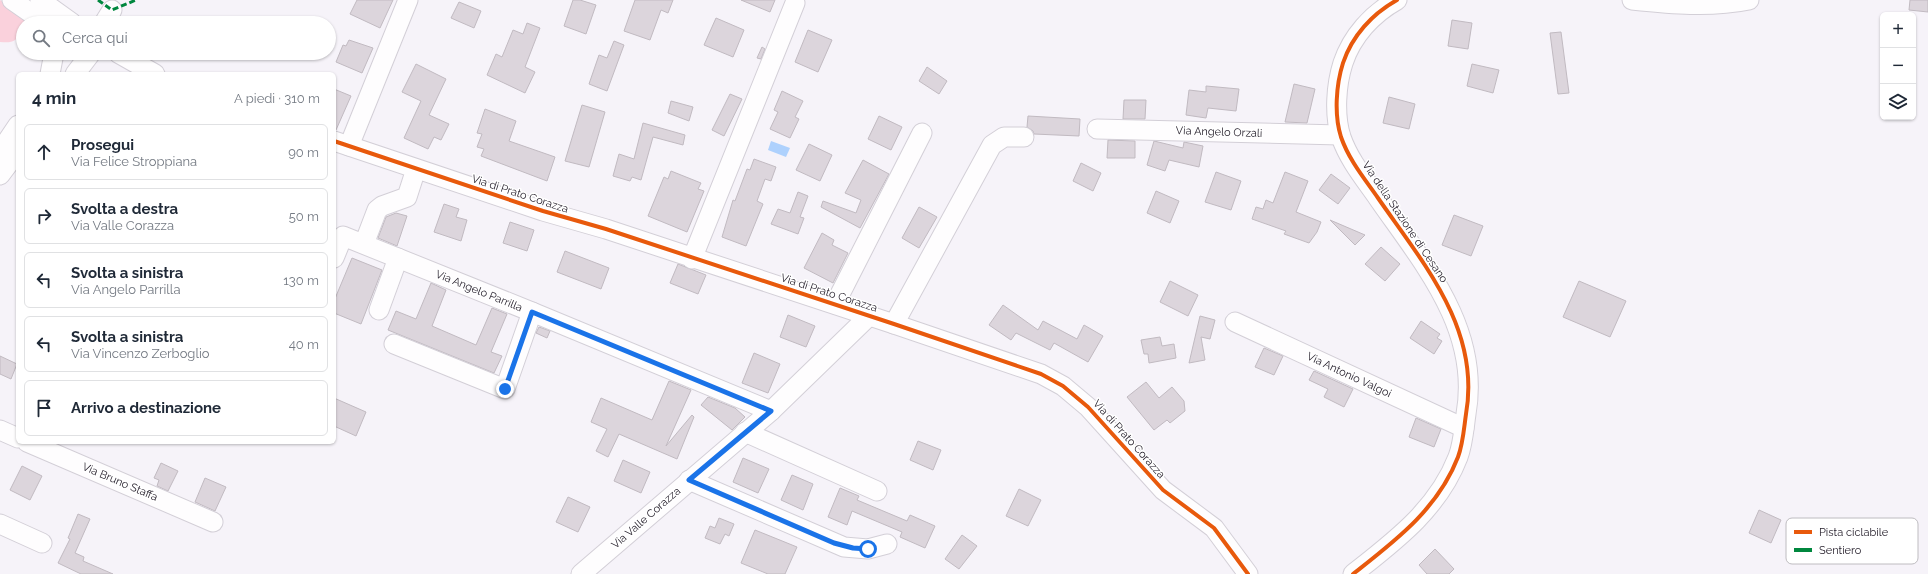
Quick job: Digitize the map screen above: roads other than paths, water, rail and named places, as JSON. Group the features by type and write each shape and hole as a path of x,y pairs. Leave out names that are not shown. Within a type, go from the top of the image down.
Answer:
{"street":[{"path":"12,0 35,16"},
{"path":"40,0 62,16"},
{"path":"341,144 408,0"},
{"name":"Via della Stazione di Cesano","path":"1352,574 1402,536 1430,505 1453,467 1461,447 1469,395 1468,370 1462,338 1450,306 1430,272 1351,159 1340,135 1337,111 1338,86 1340,75 1350,47 1371,18 1396,0"},
{"path":"1632,0 1711,5 1749,0"},
{"path":"692,259 795,3"},
{"path":"50,72 53,60"},
{"path":"77,72 86,60"},
{"path":"130,60 151,72"},
{"path":"0,152 16,129"},
{"name":"Via Angelo Orzali","path":"1097,129 1340,135"},
{"path":"835,304 922,133"},
{"path":"894,324 992,145 1004,137 1024,137"},
{"name":"Via di Prato Corazza","path":"341,144 543,211 606,229 692,259 835,304 1028,368 1052,380 1073,394 1093,411 1163,490 1214,528 1248,574"},
{"path":"0,175 16,154"},
{"path":"364,244 377,210 382,206 407,197 416,169"},
{"name":"Via Angelo Parrilla","path":"336,253 343,236 771,411"},
{"path":"400,284 403,260"},
{"path":"379,310 403,260"},
{"path":"394,344 505,389 532,312"},
{"name":"Via Valle Corazza","path":"581,574 771,411 870,316"},
{"name":"Via Antonio Valgoi","path":"1235,322 1464,428"},
{"path":"0,430 16,437"},
{"path":"745,432 877,491"},
{"name":"Via Bruno Staffa","path":"32,444 213,522"},
{"path":"689,480 844,547 868,549 887,544"},
{"path":"0,524 42,543"}],"water":[{"path":"771,141 790,148 786,157 768,150"}]}
